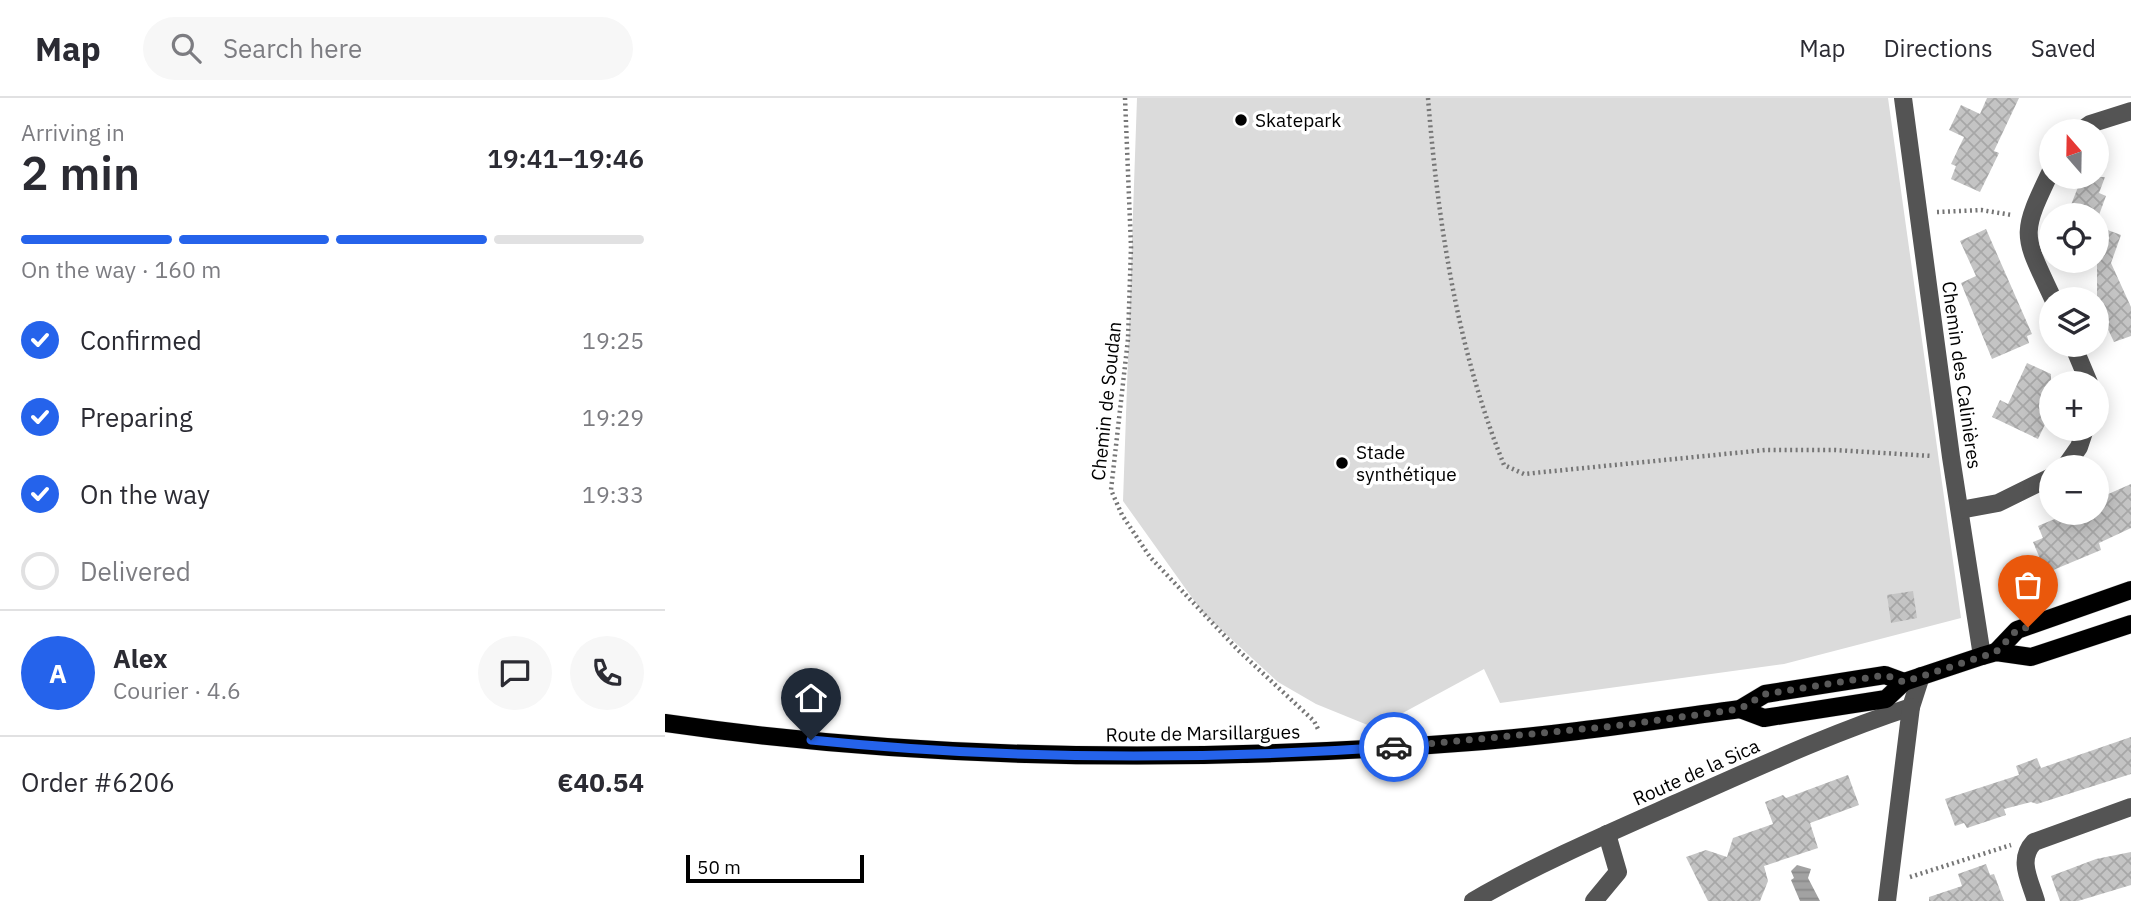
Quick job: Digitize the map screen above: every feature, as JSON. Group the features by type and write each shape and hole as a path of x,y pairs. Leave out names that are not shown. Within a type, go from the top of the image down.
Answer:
{"main road":[{"path":"1989,654 2017,630 2131,590"},
{"path":"1989,654 2031,657 2131,624"},
{"name":"Route de Marsillargues","path":"665,723 885,748 1097,755 1325,752 1474,742 1740,709 1764,718 1886,699 1904,682 1989,654"}],"street":[{"name":"Chemin des Calinières","path":"1903,98 1951,457 1989,654"},
{"path":"2109,119 2131,111"},
{"path":"2042,189 2028,218 2028,245 2047,287"},
{"path":"1960,510 1998,503 2039,483"},
{"path":"1888,893 1911,707 1921,676"},
{"name":"Route de la Sica","path":"1479,900 1607,834 1853,726 1911,707"},
{"path":"2036,901 2024,859 2026,850 2034,842 2131,807"},
{"path":"1594,901 1618,872 1607,834"}],"path":[{"name":"Chemin de Soudan","path":"1125,98 1131,247 1128,339 1111,491 1122,515 1150,557 1238,650 1314,721 1325,752"},
{"path":"1428,98 1455,307 1482,411 1504,465 1524,474 1765,450 1835,450 1951,457"},
{"path":"1919,213 1981,210 2028,218"},
{"path":"1888,893 2010,845 2026,850"}],"shaded area":[{"path":"1137,98 1888,98 1961,618 1784,664 1500,703 1484,669 1375,728 1316,704 1278,682 1203,613 1123,501"},
{"path":"1797,865 1811,869 1808,878 1820,901 1800,901 1791,880 1794,878 1791,871"}],"building":[{"path":"1987,98 2019,98 1994,151 1999,153 1980,192 1951,179 1956,166 1951,164 1964,137 1949,130 1961,105 1980,114"},
{"path":"2077,189 2100,189 2099,193 2106,196 2103,203 2072,203"},
{"path":"1986,229 2032,334 2027,336 2029,343 1992,359 1961,283 1976,276 1960,241"},
{"path":"2109,230 2121,235 2111,263 2131,307 2131,336 2114,342 2109,331 2109,287 2097,287 2097,273 2109,273"},
{"path":"2027,363 2044,371 2039,371 2038,439 1992,417 2000,400 2008,404"},
{"path":"2131,484 2131,528 2099,543 2101,550 2046,573 2033,542 2043,538 2038,526 2109,525 2109,494"},
{"path":"1913,591 1917,618 1891,623 1887,595"},
{"path":"2131,737 2131,774 2037,804 2031,802 2004,809 2006,815 1967,828 1964,823 1955,826 1945,799 2019,775 2016,766 2037,758 2041,768"},
{"path":"1848,775 1859,805 1810,823 1818,848 1764,866 1768,881 1760,901 1708,901 1686,857 1706,850 1727,857 1733,838 1773,824 1765,802 1783,795 1786,798"},
{"path":"2131,852 2131,885 2078,901 2060,901 2051,876 2096,859"},
{"path":"1986,864 1990,875 1994,874 2004,901 1929,901 1929,897 1962,886 1958,874"}],"way so far":[{"path":"1394,747 1474,742 1740,709 1765,694 1885,675 1904,682 1996,652 2017,630 2028,627"}],"place":[{"name":"Skatepark","path":"1241,120"},
{"name":"Stade synthétique","path":"1342,463"}],"route":[{"path":"811,740 885,748 1097,755 1325,752 1394,747"}]}
